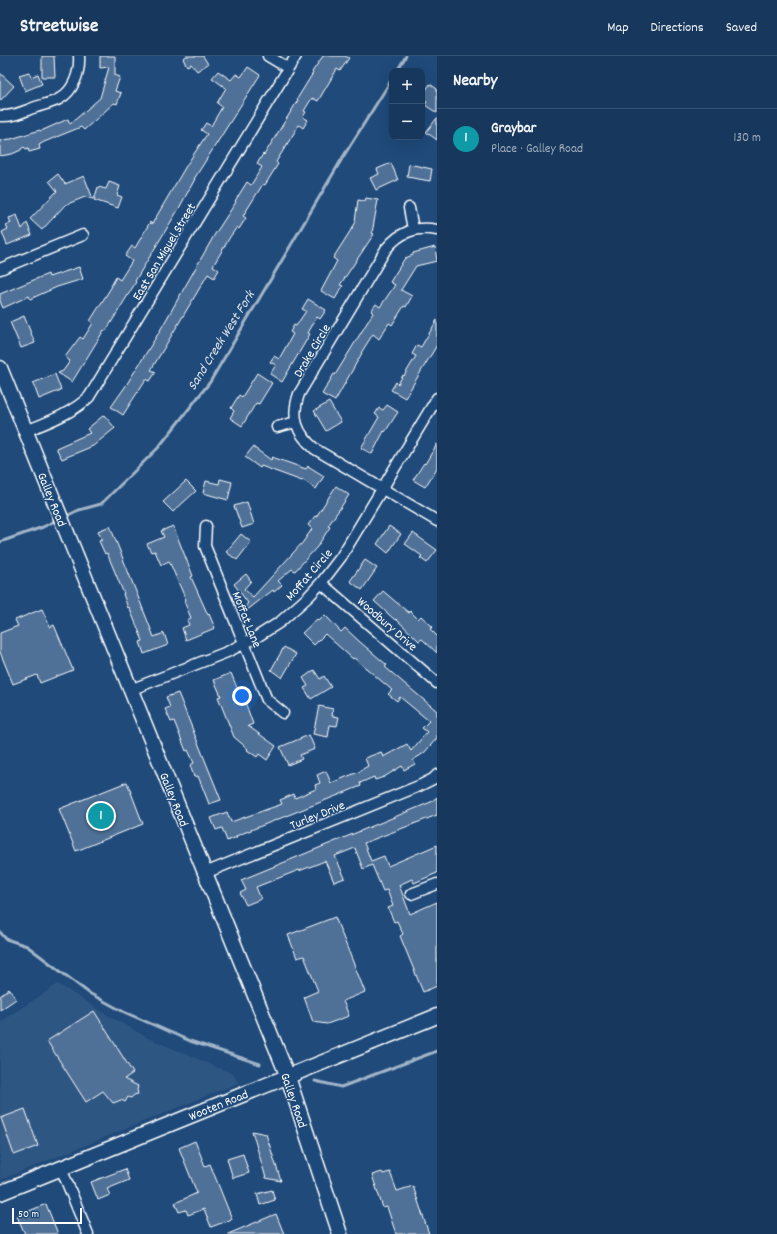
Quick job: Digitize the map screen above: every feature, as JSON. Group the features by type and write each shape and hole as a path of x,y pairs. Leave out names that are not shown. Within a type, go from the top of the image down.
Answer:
{"main road":[{"name":"Galley Road","path":"0,368 288,1077 340,1234"},
{"name":"Wooten Road","path":"0,1193 437,1016"}],"street":[{"path":"0,116 13,116 60,99 69,91 75,82 80,64 79,56"},
{"path":"268,56 288,68"},
{"name":"East San Miguel Street","path":"26,431 68,413 89,397 296,56"},
{"path":"409,208 413,229"},
{"name":"Drake Circle","path":"437,230 425,228 413,229 401,234 386,249 299,394 296,404 296,422 300,433 315,449 437,522"},
{"path":"0,269 83,235"},
{"name":"Moffat Circle","path":"130,690 244,644 280,622 308,598 341,557 437,398"},
{"path":"278,427 296,422"},
{"name":"Moffat Lane","path":"206,526 205,546 267,700 283,713"},
{"name":"Woodbury Drive","path":"321,583 437,683"},
{"name":"Turley Drive","path":"205,873 419,786 433,779 437,775"},
{"path":"411,894 437,884"},
{"path":"61,1168 88,1234"}],"shaded area":[{"path":"58,984 148,1038 233,1074 238,1083 0,1180 0,1022"}],"building":[{"path":"42,56 54,56 55,77 42,77"},
{"path":"100,56 115,56 115,75 120,77 115,91 121,93 117,104 114,103 84,130 81,127 44,142 39,145 40,149 29,152 28,148 26,149 24,147 12,154 0,156 0,140 11,139 40,130 41,131 68,119 70,124 100,98 109,67 100,68"},
{"path":"186,56 203,56 208,64 197,71 191,64 187,66 183,59"},
{"path":"323,56 345,56 349,58 340,71 337,69 318,101 312,98 304,111 306,112 303,117 308,120 303,128 299,125 276,162 278,164 265,185 263,184 243,216 246,218 239,229 237,227 230,237 213,266 219,270 214,278 208,274 151,370 156,372 150,381 146,379 123,415 111,407 158,334 215,234 236,202 235,201 247,182 251,185 262,167 257,164 298,100 297,99 313,73 312,72"},
{"path":"248,67 260,75 194,179 178,210 106,331 104,330 72,382 58,373 63,371 70,361 65,357 80,337 83,339 93,323 90,321 116,277 120,280 132,261 125,256 132,246 135,248 150,222 152,224 186,166 207,134 201,130 206,123 211,126 222,107 217,103 226,88 212,78 218,71 231,80 236,74 241,77"},
{"path":"29,72 31,77 38,74 42,84 25,91 19,75"},
{"path":"0,73 14,86 0,101"},
{"path":"430,84 437,89 437,113 425,105 427,102 425,100 425,92"},
{"path":"437,118 437,140 426,132"},
{"path":"391,163 398,180 376,190 370,178 379,174 377,169"},
{"path":"409,164 432,169 430,181 407,177"},
{"path":"58,174 65,184 84,176 93,199 85,197 65,205 42,230 30,219 57,191 49,181"},
{"path":"109,182 120,186 117,195 122,197 118,208 94,200 98,187 106,189"},
{"path":"366,198 378,200 372,233 374,234 340,285 343,286 335,299 321,291 337,261 333,258 356,222 358,200 365,201"},
{"path":"17,215 22,229 27,223 32,235 7,245 2,232 8,229 6,225 11,223 9,218"},
{"path":"435,247 437,261 416,266 401,290 412,296 406,307 404,306 392,325 389,323 379,339 373,334 335,401 322,394 373,313 371,311 376,304 380,307 395,285 390,282 405,258 413,255 413,253"},
{"path":"79,267 83,279 57,287 30,299 29,296 3,308 0,301 0,294 48,274 49,277"},
{"path":"308,299 326,310 320,319 317,317 308,333 310,334 282,382 270,374 276,365 270,362 274,356 279,359 293,334 290,332 306,311 302,309"},
{"path":"24,316 35,343 21,348 10,322"},
{"path":"437,320 437,345 405,398 391,390 396,382 398,384 403,375 404,376 416,356 412,354 417,345 421,347"},
{"path":"257,373 272,383 259,404 256,403 242,426 230,418 234,411 231,408 239,395 242,397"},
{"path":"55,374 61,390 39,399 33,383"},
{"path":"329,402 341,422 326,431 314,411"},
{"path":"387,405 398,412 385,432 384,431 372,454 361,448 379,417 375,414 379,408 383,410"},
{"path":"104,415 115,428 93,446 62,459 56,448 90,433 87,429"},
{"path":"437,444 437,468 425,487 413,480"},
{"path":"253,447 271,460 272,457 306,469 308,466 324,476 316,489 303,480 302,481 261,466 260,468 245,457"},
{"path":"220,479 232,482 228,500 203,493 206,481 219,484"},
{"path":"186,481 196,491 173,512 163,502"},
{"path":"336,486 349,495 328,526 330,527 317,547 295,571 292,569 278,581 282,585 274,592 273,590 246,611 244,608 248,603 234,584 246,574 251,581 244,589 253,597 303,542 312,529 308,525 315,516 316,517"},
{"path":"247,502 254,524 242,528 234,506"},
{"path":"110,526 154,637 164,633 168,645 144,654 140,642 143,641 129,607 128,608 124,594 107,553 105,554 99,541 102,540 98,531"},
{"path":"173,526 193,576 191,577 215,628 186,640 182,628 189,625 187,620 191,618 184,601 186,600 169,561 161,565 155,551 151,552 147,544 164,537 161,531"},
{"path":"389,526 401,534 388,553 377,544"},
{"path":"413,533 437,550 427,563 420,558 422,556 405,544"},
{"path":"241,534 251,542 237,560 226,552"},
{"path":"365,560 377,568 362,590 350,581"},
{"path":"383,591 409,613 410,611 418,619 421,616 433,627 430,629 437,636 437,653 422,639 419,641 374,601"},
{"path":"42,609 50,627 54,625 73,670 40,683 37,675 13,684 0,652 0,633 18,626 15,620"},
{"path":"325,615 341,632 345,628 387,665 385,667 437,711 437,738 424,753 413,760 415,764 404,770 402,766 384,777 375,780 374,777 360,783 361,786 236,836 237,837 227,841 222,828 216,830 211,818 227,812 231,822 282,804 280,800 294,794 295,798 316,789 315,785 320,783 317,775 326,771 331,783 361,771 368,766 365,758 381,752 383,757 407,744 411,751 427,732 422,728 429,721 400,697 397,701 388,694 392,690 354,658 353,659 325,634 314,645 302,633 317,619 319,621"},
{"path":"284,647 296,654 282,678 271,670"},
{"path":"314,670 320,679 324,676 331,687 311,699 304,688 308,686 303,678"},
{"path":"231,673 242,700 244,699 253,724 248,726 276,746 267,760 259,754 257,757 247,750 248,749 234,737 218,697 221,696 214,680"},
{"path":"178,693 221,800 209,804 198,776 194,777 190,765 194,763 188,750 186,751 174,721 171,722 165,709 170,707 166,697"},
{"path":"319,706 333,709 332,716 339,717 337,726 330,725 328,737 313,734"},
{"path":"309,735 315,749 300,755 302,759 288,765 280,747"},
{"path":"127,782 143,824 76,851 59,809"},
{"path":"437,797 437,815 364,843 371,861 384,856 388,866 437,845 437,873 414,883 412,879 399,885 410,914 437,902 437,986 423,992 400,936 403,934 397,921 394,922 388,908 393,906 387,890 383,891 372,865 363,869 355,848 335,856 345,878 334,882 325,861 256,887 261,899 246,905 240,893 246,890 241,880 431,802"},
{"path":"335,917 365,992 343,1001 349,1016 327,1024 313,1022 304,997 318,991 304,956 297,958 288,935"},
{"path":"9,989 16,999 0,1010 0,996"},
{"path":"94,1011 133,1073 124,1079 138,1086 138,1094 131,1098 128,1097 125,1102 121,1100 113,1103 103,1091 86,1102 47,1041"},
{"path":"25,1109 38,1146 14,1155 1,1118"},
{"path":"252,1131 266,1134 281,1181 266,1178"},
{"path":"195,1141 205,1166 210,1164 232,1219 211,1227 204,1209 188,1215 186,1210 179,1212 175,1203 197,1193 179,1148"},
{"path":"243,1154 249,1173 233,1178 227,1159"},
{"path":"125,1169 129,1180 107,1189 110,1195 98,1200 91,1182"},
{"path":"382,1172 383,1174 390,1172 397,1191 413,1186 429,1234 396,1234 387,1207 383,1208 372,1175"},
{"path":"272,1190 275,1200 260,1205 257,1194"},
{"path":"46,1204 58,1234 25,1234 17,1216"},
{"path":"276,1214 284,1234 228,1234"}],"waterway":[{"name":"Sand Creek West Fork","path":"399,68 406,56"},
{"name":"Sand Creek West Fork","path":"64,517 79,510 101,504 158,448 210,382 343,157 389,84"},
{"name":"Sand Creek West Fork","path":"0,542 43,527 57,520"},
{"path":"0,932 6,939 27,946 89,993 124,1012 190,1041 260,1064"},
{"path":"315,1081 341,1087 437,1051"}],"place":[{"name":"Graybar","path":"101,816"}]}
